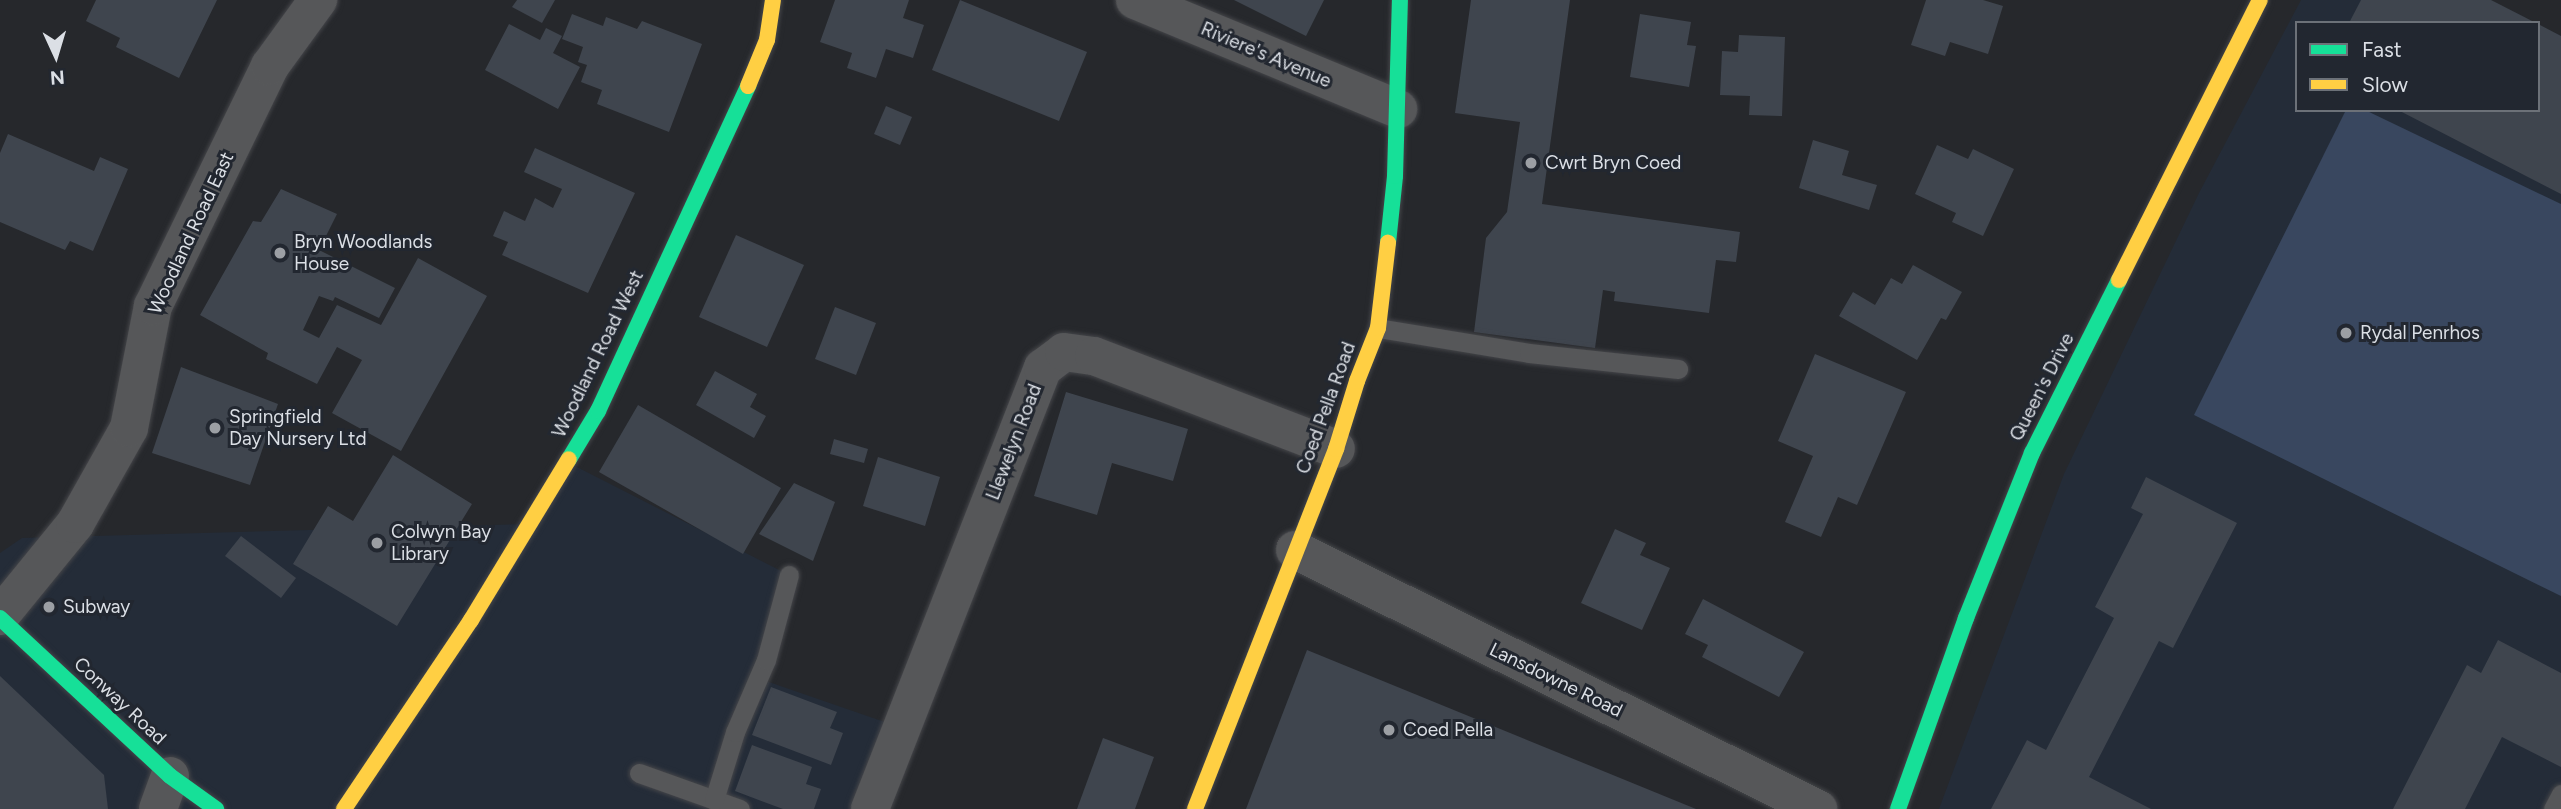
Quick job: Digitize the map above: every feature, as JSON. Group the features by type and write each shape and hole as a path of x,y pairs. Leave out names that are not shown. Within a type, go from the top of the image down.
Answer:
{"street":[{"name":"Woodland Road East","path":"0,617 75,524 130,428 153,306 270,66 318,0"},
{"name":"Woodland Road West","path":"344,809 471,620 598,411 754,74 767,40 773,0"},
{"name":"Riviere's Avenue","path":"1135,0 1398,109"},
{"name":"Coed Pella Road","path":"1195,809 1336,449 1357,381 1378,328 1395,176 1400,0"},
{"name":"Queen's Drive","path":"1898,809 1966,618 2032,453 2260,0"},
{"name":"Llewelyn Road","path":"870,809 1043,368 1064,352 1094,356 1336,449"},
{"name":"Lansdowne Road","path":"1295,550 1818,809"},
{"name":"Conway Road","path":"0,617 164,792 216,809"}],"lane":[{"path":"1378,328 1529,353 1678,369"},
{"path":"714,800 735,732 766,660 789,575"},
{"path":"639,773 740,809"},
{"path":"2553,809 2561,794"}],"shaded area":[{"name":"Rydal Penrhos","path":"2301,0 2488,0 2531,21 2295,21 2295,112 2540,112 2540,26 2561,36 2561,809 1939,809 2064,474 2199,193"},
{"path":"2345,112 2369,112 2561,204 2561,596 2194,415"},
{"path":"567,462 789,575 763,680 902,728 870,809 0,809 0,553 22,538 529,524"}],"building":[{"path":"96,0 217,0 179,78 116,47 120,38 86,21"},
{"path":"517,0 555,0 542,23 512,7"},
{"path":"835,0 909,0 903,18 924,25 913,58 886,49 876,78 847,68 852,53 820,42"},
{"path":"960,0 1087,52 1059,121 932,70"},
{"path":"1234,0 1324,0 1306,36"},
{"name":"Cwrt Bryn Coed","path":"1471,0 1570,0 1542,204 1740,232 1736,262 1716,260 1709,313 1614,301 1615,292 1603,290 1595,348 1474,332 1486,238 1507,212 1520,122 1455,113"},
{"path":"1926,0 1983,0 2003,6 1988,54 1950,42 1945,56 1911,45"},
{"path":"2361,0 2491,0 2532,21 2350,21"},
{"path":"572,14 603,26 606,17 637,29 642,21 702,44 669,132 597,104 602,90 581,82 587,65 578,62 583,47 562,39"},
{"path":"1640,14 1691,22 1687,45 1696,46 1689,87 1630,77"},
{"path":"509,24 540,40 546,28 562,36 553,53 580,67 558,109 485,70"},
{"path":"2540,25 2561,36 2561,194 2402,112 2540,112"},
{"path":"1739,35 1785,37 1782,116 1749,115 1750,96 1720,95 1722,51 1738,52"},
{"path":"886,106 912,117 900,145 874,134"},
{"path":"8,134 94,171 100,157 128,169 93,251 70,241 65,250 0,222 0,153"},
{"path":"1813,140 1849,151 1842,175 1877,185 1869,210 1799,188"},
{"path":"1937,145 1968,159 1973,149 2014,169 1983,236 1952,222 1956,213 1915,194"},
{"path":"535,148 635,193 588,293 502,255 508,242 493,236 504,211 525,221 535,198 553,208 562,189 524,172"},
{"path":"281,189 337,214 319,250 395,288 379,318 335,297 333,301 319,296 303,330 319,338 337,305 381,325 418,258 487,296 401,451 332,413 362,360 337,347 317,384 266,359 268,353 200,315 253,221 261,222"},
{"path":"736,235 804,265 767,347 699,317"},
{"path":"1913,265 1962,292 1946,320 1941,318 1917,360 1839,316 1853,292 1875,305 1891,278 1902,284"},
{"path":"835,307 876,323 856,375 815,359"},
{"path":"1815,354 1906,392 1857,505 1838,497 1821,537 1785,522 1813,456 1778,441"},
{"name":"Springfield Day Nursery Ltd","path":"181,367 278,404 250,485 152,453"},
{"path":"715,371 757,394 750,407 766,416 754,438 696,405"},
{"path":"1066,392 1188,429 1173,481 1112,463 1097,515 1034,496"},
{"path":"638,405 781,488 743,554 599,472"},
{"path":"834,439 868,449 864,463 830,454"},
{"name":"Colwyn Bay Library","path":"393,455 472,504 397,626 293,564 328,506 353,521"},
{"path":"878,457 940,477 925,526 863,506"},
{"path":"2146,477 2237,523 2173,648 2159,641 2089,777 2151,809 1991,809 2027,740 2046,750 2114,618 2095,607 2143,514 2131,508"},
{"path":"794,483 835,502 813,561 759,534"},
{"path":"1615,529 1646,543 1640,555 1670,568 1642,630 1581,603"},
{"path":"241,536 296,578 281,598 225,556"},
{"path":"1703,599 1804,652 1779,697 1702,657 1708,645 1685,634"},
{"path":"2498,640 2561,673 2561,767 2502,737 2465,809 2393,809 2467,665 2481,673"},
{"name":"Coed Pella","path":"1307,650 1696,809 1246,809"},
{"path":"0,676 104,775 108,809 0,809"},
{"path":"771,687 837,712 830,728 843,733 831,765 752,735"},
{"path":"1103,738 1154,757 1135,809 1077,809"},
{"path":"752,745 812,767 806,784 821,789 814,809 783,809 735,791"}],"traffic: fast":[{"path":"1388,243 1395,176 1400,0"},
{"path":"569,459 598,411 748,86"},
{"path":"1898,809 1966,618 2032,453 2119,280"},
{"path":"0,618 170,776 216,809"}],"traffic: slow":[{"path":"748,86 767,40 773,0"},
{"path":"2119,280 2260,0"},
{"path":"1195,809 1336,449 1357,381 1378,328 1388,243"},
{"path":"344,809 471,620 569,459"}],"place":[{"name":"Cwrt Bryn Coed","path":"1531,163"},
{"name":"Bryn Woodlands House","path":"280,253"},
{"name":"Rydal Penrhos","path":"2346,333"},
{"name":"Springfield Day Nursery Ltd","path":"215,428"},
{"name":"Colwyn Bay Library","path":"377,543"},
{"name":"Subway","path":"49,607"},
{"name":"Coed Pella","path":"1389,730"}]}
